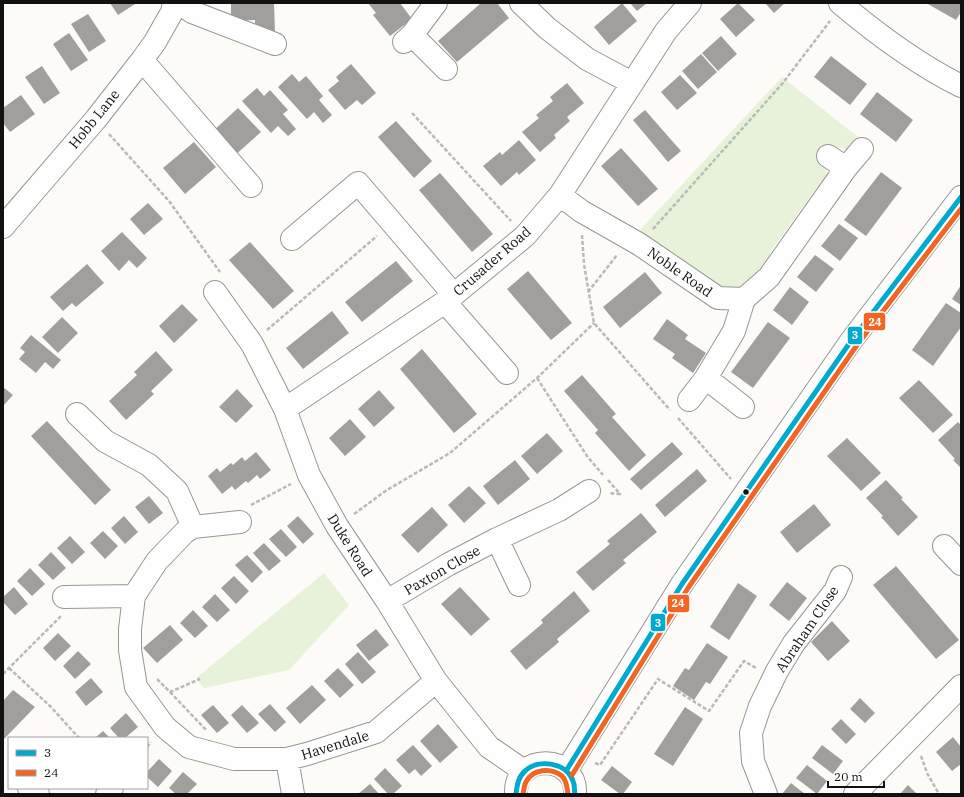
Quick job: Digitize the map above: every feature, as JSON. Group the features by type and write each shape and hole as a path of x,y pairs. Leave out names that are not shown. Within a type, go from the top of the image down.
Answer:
{"street":[{"name":"Hobb Lane","path":"3,227 96,119 142,60 155,42 172,12 174,3"},
{"path":"179,3 192,12 275,44"},
{"path":"436,3 408,38 446,69"},
{"path":"521,3 547,28 587,59 632,83"},
{"name":"Crusader Road","path":"285,409 450,298 525,236 560,195 666,31 690,3"},
{"path":"842,4 882,38 947,79 961,86"},
{"path":"142,60 251,186"},
{"path":"689,400 706,378 734,331 744,299 769,277 846,168 862,149"},
{"path":"828,156 846,168"},
{"path":"292,239 358,183 392,223 507,373"},
{"name":"Noble Road","path":"560,195 581,211 635,242 718,298 744,299"},
{"path":"566,771 682,584 851,341 961,197"},
{"name":"Duke Road","path":"219,283 285,409 309,475 337,526 387,601 436,681 489,746 524,771"},
{"path":"706,378 744,407"},
{"path":"77,414 105,441 150,465 177,491 193,527 236,522"},
{"name":"Paxton Close","path":"387,601 449,564 497,539 559,510 589,491"},
{"name":"Havendale","path":"193,527 185,532 156,561 134,596 130,629 130,650 136,687 165,727 189,747 234,759 287,759 308,754 376,732 436,681"},
{"name":"Paxton Close","path":"497,539 519,585"},
{"path":"944,546 961,564"},
{"name":"Abraham Close","path":"766,794 753,761 751,734 760,706 773,678 794,643 835,591 841,576"},
{"path":"66,597 134,596"},
{"path":"855,794 961,686"},
{"name":"Havendale","path":"287,759 293,794"},
{"path":"516,794 519,778 524,771 533,765 543,763 553,764 566,771 572,780 575,794"}],"path":[{"path":"588,292 782,84 842,4"},
{"path":"412,113 525,236"},
{"path":"96,119 169,201 219,283"},
{"path":"581,211 584,264 594,324 745,494"},
{"path":"252,344 392,223"},
{"path":"337,526 387,490 450,453 537,378 594,324"},
{"path":"537,378 587,456 620,494 589,491"},
{"path":"236,522 248,506 309,475"},
{"path":"3,674 61,616 66,597"},
{"path":"578,752 600,765 658,679 709,711 744,660 773,678"},
{"path":"9,668 51,707 78,737"},
{"path":"155,676 212,737"},
{"path":"170,692 200,678"},
{"path":"913,735 927,773 938,794"}],"green space":[{"path":"782,77 858,137 848,149 825,146 827,184 818,186 770,252 770,260 752,282 729,294 637,233"},
{"path":"324,573 349,605 289,670 204,688 196,678"}],"building":[{"path":"110,3 134,3 135,4 118,15"},
{"path":"231,3 274,3 275,33 255,34 255,20 231,21"},
{"path":"368,3 400,3 412,19 390,36 373,15 376,13"},
{"path":"481,3 497,3 509,18 457,62 438,41"},
{"path":"622,3 637,21 609,45 594,27"},
{"path":"630,3 647,3 637,11"},
{"path":"738,3 755,20 736,37 720,19"},
{"path":"765,3 785,3 774,13"},
{"path":"926,3 961,3 961,12 956,20"},
{"path":"88,14 106,41 89,52 71,24"},
{"path":"69,33 88,60 71,71 53,44"},
{"path":"721,36 737,54 718,71 702,53"},
{"path":"701,54 717,72 698,89 682,71"},
{"path":"831,56 867,84 850,105 814,77"},
{"path":"351,64 376,93 362,105 357,100 345,110 328,90 339,81 336,77"},
{"path":"42,66 60,93 44,104 25,77"},
{"path":"292,74 299,82 306,76 323,96 319,100 332,115 323,123 314,112 307,119 278,87"},
{"path":"680,75 697,93 677,110 661,92"},
{"path":"567,83 584,103 567,117 570,121 554,135 556,138 540,152 522,132 539,118 536,115 553,101 550,97"},
{"path":"257,88 264,96 270,90 288,110 283,114 296,129 288,136 278,126 271,133 242,101"},
{"path":"877,92 913,120 896,142 860,114"},
{"path":"21,95 35,114 10,132 3,123 3,108"},
{"path":"238,108 261,132 233,157 211,133"},
{"path":"645,110 681,151 668,162 633,120"},
{"path":"396,121 432,161 414,178 378,137"},
{"path":"519,140 536,160 519,175 517,172 501,186 483,166 500,152 502,155"},
{"path":"194,142 216,167 185,194 163,168"},
{"path":"621,148 658,189 638,206 601,166"},
{"path":"881,172 902,188 866,236 844,220"},
{"path":"440,173 493,234 472,252 419,190"},
{"path":"148,203 163,219 144,235 130,219"},
{"path":"839,224 858,238 840,261 821,246"},
{"path":"122,232 147,258 137,268 129,260 119,271 101,251"},
{"path":"250,242 294,291 273,309 229,260"},
{"path":"815,255 834,269 816,292 797,277"},
{"path":"396,261 413,281 362,322 345,302"},
{"path":"87,264 104,283 76,307 72,303 63,311 50,297"},
{"path":"528,271 572,323 551,340 507,289"},
{"path":"645,272 662,293 620,328 603,307"},
{"path":"961,285 961,305 952,299"},
{"path":"790,287 809,302 792,325 773,310"},
{"path":"946,303 961,313 961,327 933,366 912,350"},
{"path":"182,304 198,320 174,343 159,326"},
{"path":"332,311 349,333 303,369 286,348"},
{"path":"62,317 78,333 58,353 42,337"},
{"path":"667,319 688,335 685,339 706,353 693,373 672,358 675,354 653,339"},
{"path":"768,322 790,338 753,388 731,372"},
{"path":"31,335 61,360 53,369 45,362 36,373 19,359 25,352 20,348"},
{"path":"422,349 477,414 454,433 400,369"},
{"path":"156,351 173,370 151,391 154,394 126,420 109,401 137,375 134,372"},
{"path":"582,375 616,414 612,417 646,455 629,471 595,433 598,430 564,391"},
{"path":"919,380 953,415 933,433 899,398"},
{"path":"3,387 13,395 3,406"},
{"path":"237,389 253,406 236,423 219,407"},
{"path":"379,390 395,408 374,427 358,409"},
{"path":"350,419 366,437 345,456 329,438"},
{"path":"47,421 111,490 95,505 31,436"},
{"path":"958,422 961,425 961,468 938,440"},
{"path":"547,433 563,451 537,474 521,456"},
{"path":"847,438 881,473 861,491 827,456"},
{"path":"672,442 683,454 641,490 630,479"},
{"path":"256,452 271,470 260,479 257,475 248,483 246,481 235,490 232,486 222,494 208,476 217,468 220,472 231,463 233,465 242,457 245,461"},
{"path":"515,460 530,479 498,505 483,486"},
{"path":"697,469 707,481 665,517 655,505"},
{"path":"886,480 918,517 898,536 881,517 883,516 866,498"},
{"path":"469,486 486,503 464,523 448,505"},
{"path":"149,496 163,513 149,524 135,507"},
{"path":"814,504 831,525 797,553 780,532"},
{"path":"432,507 448,525 418,553 401,535"},
{"path":"641,513 657,532 623,560 626,563 593,591 576,572 610,544 607,541"},
{"path":"124,516 138,532 125,544 111,528"},
{"path":"298,516 314,534 303,544 287,526"},
{"path":"281,529 297,547 286,557 269,539"},
{"path":"103,531 118,546 105,559 90,543"},
{"path":"70,536 85,552 72,564 57,548"},
{"path":"264,543 281,561 269,571 253,553"},
{"path":"51,552 66,568 53,580 38,565"},
{"path":"247,555 263,572 252,583 235,565"},
{"path":"896,566 959,640 936,659 873,585"},
{"path":"30,568 45,584 32,596 17,581"},
{"path":"234,576 249,591 236,604 221,588"},
{"path":"787,582 807,598 789,621 769,605"},
{"path":"738,583 757,596 729,640 710,627"},
{"path":"14,587 28,604 15,615 3,602 3,597"},
{"path":"460,587 490,619 471,636 441,604"},
{"path":"574,591 590,611 557,639 559,642 526,670 510,651 543,623 541,620"},
{"path":"215,594 230,610 217,622 202,607"},
{"path":"193,610 208,626 195,638 180,623"},
{"path":"832,621 850,641 828,661 811,642"},
{"path":"170,625 183,640 157,663 143,648"},
{"path":"376,629 389,645 369,661 356,645"},
{"path":"58,633 71,646 55,661 43,648"},
{"path":"707,643 728,657 710,684 706,682 694,700 673,686 685,668 689,670"},
{"path":"78,651 91,664 75,679 63,666"},
{"path":"358,652 376,672 362,684 345,664"},
{"path":"338,668 354,685 340,698 324,681"},
{"path":"91,678 103,692 86,706 75,692"},
{"path":"312,685 326,700 300,724 286,708"},
{"path":"13,690 35,707 3,740 3,701"},
{"path":"860,698 875,713 865,723 850,709"},
{"path":"270,704 286,722 275,732 258,714"},
{"path":"213,705 229,723 217,733 201,715"},
{"path":"242,705 259,723 247,733 231,715"},
{"path":"685,707 703,719 673,766 654,754"},
{"path":"126,713 138,727 126,737 118,737 110,728"},
{"path":"841,719 856,734 846,744 831,729"},
{"path":"438,724 458,747 440,763 420,741"},
{"path":"103,731 109,737 96,737"},
{"path":"953,737 961,747 961,764 952,771 936,752"},
{"path":"413,745 432,766 421,776 415,769 409,774 396,760"},
{"path":"822,745 843,761 833,774 812,758"},
{"path":"159,759 172,771 158,787 148,778 148,771"},
{"path":"807,765 827,781 817,794 796,778"},
{"path":"612,766 632,782 623,794 620,794 601,780"},
{"path":"385,768 402,786 393,794 388,794 374,779"},
{"path":"183,772 197,784 187,794 176,794 169,788"},
{"path":"791,783 805,794 782,794"},
{"path":"370,784 379,794 358,794"},
{"path":"908,785 917,794 900,794"}],"transit line":[{"name":"3","path":"566,771 682,584 851,341 961,197"},
{"name":"24","path":"572,775 688,588 857,345 961,209"},
{"name":"3","path":"516,794 518,782 523,773 531,767 545,764 559,766 565,770 570,775 574,783 575,794"},
{"name":"24","path":"523,794 525,785 529,778 533,774 542,771 553,771 562,776 566,782 568,794"}]}
